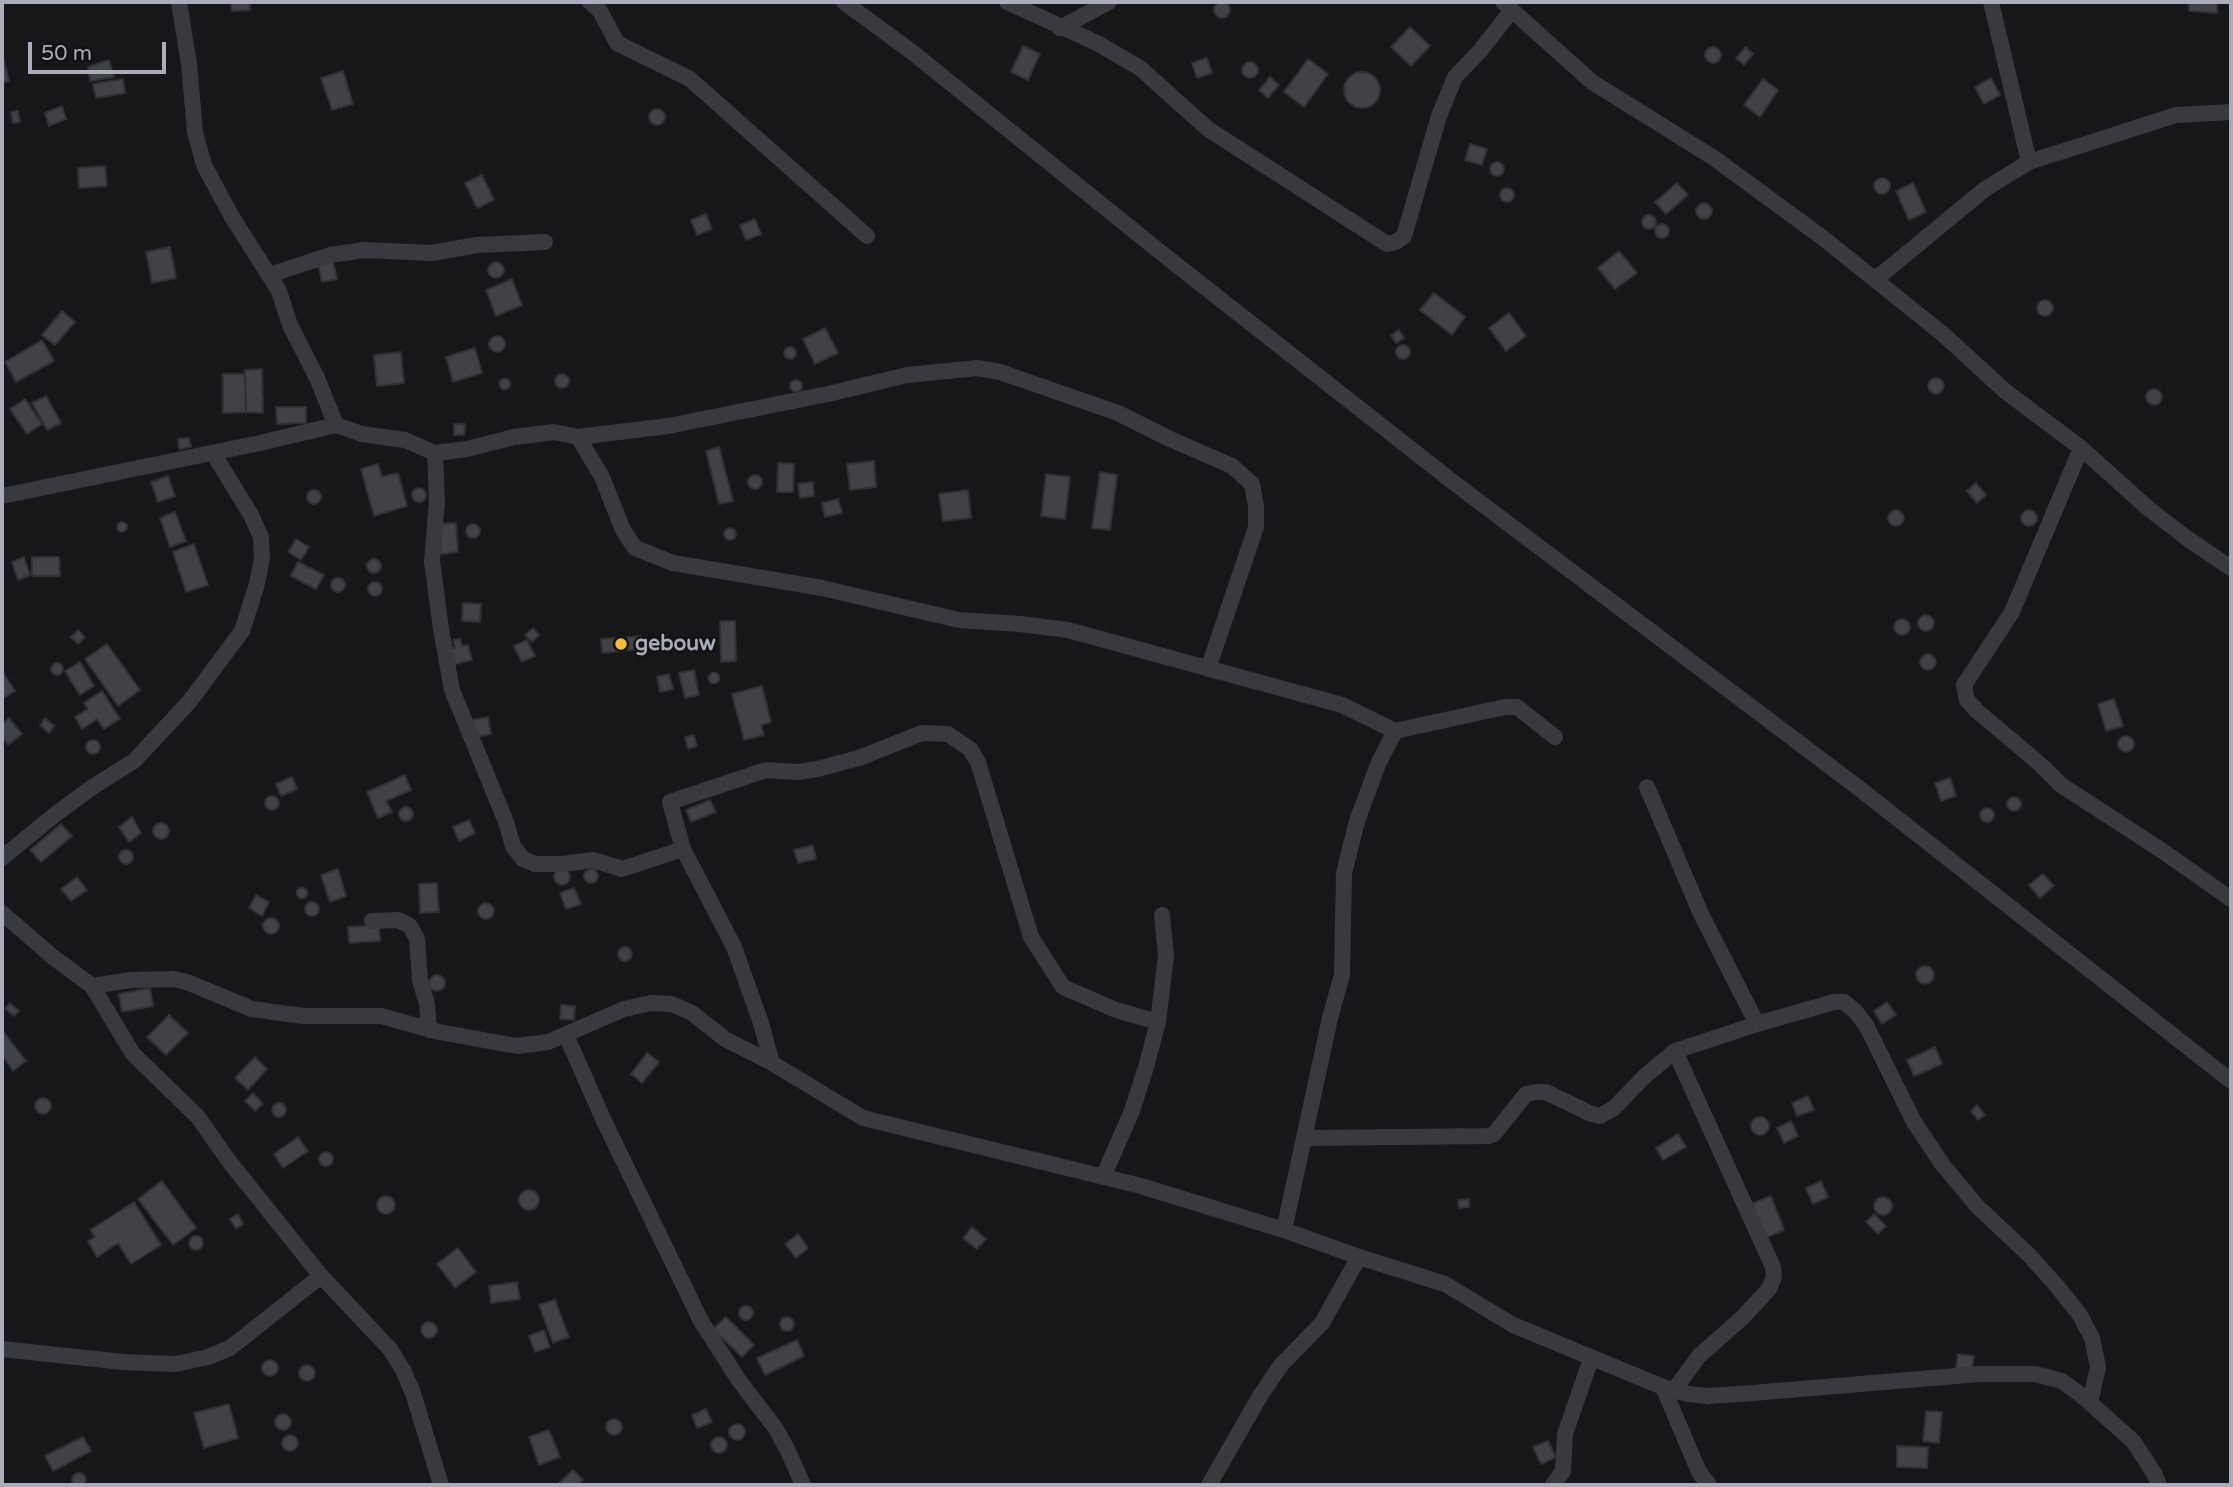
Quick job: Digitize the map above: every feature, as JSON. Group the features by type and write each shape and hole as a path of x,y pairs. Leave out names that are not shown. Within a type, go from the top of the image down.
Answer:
{"street":[{"path":"179,2 189,64 195,132 204,166 279,291 290,325 317,378 336,425"},
{"path":"590,2 600,11 617,43 690,79 867,236"},
{"path":"844,2 1453,482 1860,789 2231,1081"},
{"path":"1007,2 1097,43 1140,68 1208,129 1387,244 1404,236 1439,116 1455,78 1480,51 1508,6 1592,82 1714,158 1876,279 1954,343 2005,391 2081,448 2148,509 2231,568"},
{"path":"1060,28 1109,2"},
{"path":"1991,2 2029,162"},
{"path":"1876,279 1985,189 2029,162 2176,115 2231,111"},
{"path":"269,275 330,255 364,250 432,253 477,245 545,242"},
{"path":"2,496 336,425 362,433 405,440 435,453 554,432 578,437 668,426 907,375 977,368 1000,372 1118,413 1232,466 1252,484 1256,527 1208,668"},
{"path":"578,437 597,467 623,530 635,548 673,563 822,588 959,621 1068,630 1342,705 1395,731 1505,707 1517,708 1555,737"},
{"path":"2081,448 2012,612 1964,685 1967,700 2061,785 2231,899"},
{"path":"2,858 62,810 134,761 190,701 242,631 257,584 262,558 261,537 251,515 213,453"},
{"path":"435,453 437,502 432,561 452,690 506,822 513,846 523,859 535,863 562,864 593,860 622,869 683,849"},
{"path":"1284,1230 1330,1018 1342,975 1344,873 1357,821 1374,774 1395,731"},
{"path":"772,1063 734,947 683,849 670,802 766,769 798,772 859,758 922,733 948,734 970,749 978,762 1031,937 1063,987 1116,1010 1158,1022"},
{"path":"1647,787 1701,914 1756,1024"},
{"path":"2,914 92,986 132,1054 198,1117 228,1160 321,1276 390,1349 413,1393 441,1485"},
{"path":"1103,1177 1132,1111 1158,1022 1166,956 1162,915"},
{"path":"372,921 398,920 410,926 417,939 420,980 428,1004 429,1030"},
{"path":"92,986 131,980 174,979 251,1009 303,1016 381,1016 429,1030 517,1046 548,1042 624,1009 651,1003 672,1004 692,1013 724,1039 772,1063 863,1118 1141,1186 1445,1284 1513,1325 1668,1389 1709,1396 1980,1374 2035,1374 2062,1381 2133,1441 2160,1485"},
{"path":"1306,1138 1489,1136 1494,1134 1526,1094 1536,1092 1546,1092 1600,1116 1614,1108 1675,1051 1756,1024 1835,1002 1844,1002 1866,1025 1914,1122 1942,1164 1977,1206 2029,1255 2080,1315 2092,1338 2098,1367 2090,1403"},
{"path":"566,1035 701,1321 738,1379 776,1429 803,1485"},
{"path":"1668,1389 1760,1299 1769,1289 1774,1277 1773,1267 1675,1051"},
{"path":"1209,1485 1260,1396 1281,1365 1322,1323 1359,1257"},
{"path":"2,1349 124,1362 176,1364 208,1357 230,1348 321,1276"},
{"path":"1553,1485 1563,1471 1565,1434 1591,1359"},
{"path":"1668,1389 1699,1472 1709,1485"}],"building":[{"path":"231,2 249,2 250,10 232,11"},
{"path":"1222,2 1230,10 1222,18 1214,10"},
{"path":"2189,2 2217,2 2217,13 2189,11"},
{"path":"1410,27 1430,46 1411,66 1391,47"},
{"path":"1023,46 1040,54 1028,80 1011,72"},
{"path":"1710,47 1716,47 1721,55 1719,61 1710,63 1705,58 1705,52"},
{"path":"1746,47 1753,54 1744,65 1736,58"},
{"path":"2,53 9,81 2,83"},
{"path":"1207,58 1212,73 1197,78 1192,63"},
{"path":"1308,59 1328,74 1304,107 1284,92"},
{"path":"109,60 114,77 90,81 88,67"},
{"path":"1250,62 1258,70 1250,78 1242,70"},
{"path":"343,71 353,104 332,110 321,78"},
{"path":"1362,72 1375,77 1380,90 1375,103 1362,108 1349,103 1344,90 1349,77"},
{"path":"1270,77 1279,85 1268,98 1259,90"},
{"path":"1991,78 2000,95 1984,104 1975,87"},
{"path":"123,79 125,93 96,98 93,84"},
{"path":"1763,79 1778,90 1760,117 1744,105"},
{"path":"62,106 66,119 49,126 45,113"},
{"path":"657,109 665,117 657,125 649,117"},
{"path":"18,111 20,122 13,123 11,112"},
{"path":"1470,144 1487,149 1482,165 1465,160"},
{"path":"1497,162 1502,164 1502,174 1497,176 1492,174 1490,169 1492,164"},
{"path":"105,166 107,186 79,188 78,168"},
{"path":"482,175 494,200 477,208 465,183"},
{"path":"1882,178 1888,180 1888,192 1882,194 1876,192 1874,186 1876,180"},
{"path":"1677,183 1688,195 1666,214 1655,202"},
{"path":"1913,183 1926,212 1909,220 1896,191"},
{"path":"1507,188 1512,190 1512,200 1507,202 1502,200 1500,195 1502,190"},
{"path":"1704,203 1710,205 1710,217 1704,219 1698,217 1696,211 1698,205"},
{"path":"706,214 712,229 697,235 691,220"},
{"path":"1649,215 1654,217 1654,227 1649,229 1644,227 1642,222 1644,217"},
{"path":"755,219 761,234 746,240 740,225"},
{"path":"1662,224 1667,226 1667,236 1662,238 1657,236 1655,231 1657,226"},
{"path":"170,247 176,278 152,283 146,252"},
{"path":"1619,251 1637,273 1615,289 1598,268"},
{"path":"333,261 337,279 322,282 318,264"},
{"path":"496,262 504,270 496,278 488,270"},
{"path":"512,279 522,305 496,316 486,290"},
{"path":"1434,293 1465,317 1452,335 1420,310"},
{"path":"2042,300 2048,300 2053,308 2051,314 2042,316 2037,311 2037,305"},
{"path":"62,311 75,322 55,345 42,335"},
{"path":"1509,313 1526,336 1506,351 1489,328"},
{"path":"825,328 838,353 815,364 803,339"},
{"path":"1399,330 1404,338 1396,343 1391,335"},
{"path":"497,336 505,344 497,352 489,344"},
{"path":"42,340 54,361 16,382 5,362"},
{"path":"1403,345 1408,347 1408,357 1403,359 1398,357 1396,352 1398,347"},
{"path":"790,347 796,353 790,359 784,353"},
{"path":"475,348 482,373 453,382 446,357"},
{"path":"401,352 404,383 377,386 374,355"},
{"path":"262,369 263,413 246,412 245,370"},
{"path":"223,374 245,374 246,412 223,413"},
{"path":"562,374 567,376 567,386 562,388 557,386 555,381 557,376"},
{"path":"505,378 511,384 505,390 499,384"},
{"path":"1933,378 1939,378 1944,386 1942,392 1933,394 1928,389 1928,383"},
{"path":"796,380 802,386 796,392 790,386"},
{"path":"2151,389 2157,389 2162,397 2160,403 2151,405 2146,400 2146,394"},
{"path":"46,396 61,423 47,430 32,403"},
{"path":"25,399 42,424 27,434 10,409"},
{"path":"276,407 306,407 306,423 277,424"},
{"path":"454,424 465,424 464,435 454,435"},
{"path":"189,438 191,447 179,449 178,439"},
{"path":"719,447 733,501 719,504 706,451"},
{"path":"874,461 876,487 850,490 847,464"},
{"path":"778,463 794,464 793,492 777,492"},
{"path":"378,464 382,477 398,473 407,506 374,516 361,469"},
{"path":"1100,472 1117,475 1110,530 1092,528"},
{"path":"1046,474 1070,477 1065,519 1041,516"},
{"path":"755,475 760,477 760,487 755,489 750,487 748,482 750,477"},
{"path":"168,476 175,496 158,502 151,482"},
{"path":"813,482 814,496 800,498 798,484"},
{"path":"1976,483 1986,495 1977,503 1967,491"},
{"path":"416,488 422,488 426,495 422,502 416,502 412,498 412,492"},
{"path":"311,490 317,490 321,497 317,504 311,504 307,500 307,494"},
{"path":"968,490 971,518 943,521 939,494"},
{"path":"838,499 842,513 825,517 822,503"},
{"path":"1893,510 1899,510 1904,518 1902,524 1893,526 1888,521 1888,515"},
{"path":"2029,510 2035,512 2035,524 2029,526 2023,524 2021,518 2023,512"},
{"path":"175,512 186,541 170,547 160,518"},
{"path":"122,522 126,523 126,531 122,532 118,531 117,527 118,523"},
{"path":"456,523 458,552 441,554 438,524"},
{"path":"473,524 478,526 478,536 473,538 468,536 466,531 468,526"},
{"path":"730,528 736,534 730,540 724,534"},
{"path":"296,539 309,547 301,560 288,552"},
{"path":"194,544 208,585 186,592 173,552"},
{"path":"24,557 30,575 18,580 12,562"},
{"path":"32,557 59,557 60,576 32,576"},
{"path":"371,559 377,559 381,566 377,573 371,573 367,569 367,563"},
{"path":"298,562 324,575 316,589 291,576"},
{"path":"335,578 341,578 345,585 341,592 335,592 331,588 331,582"},
{"path":"372,582 378,582 382,589 378,596 372,596 368,592 368,586"},
{"path":"463,603 481,604 480,622 462,621"},
{"path":"1923,615 1929,615 1934,623 1932,629 1923,631 1918,626 1918,620"},
{"path":"1899,619 1905,619 1910,627 1908,633 1899,635 1894,630 1894,624"},
{"path":"720,621 735,621 736,661 721,662"},
{"path":"533,628 539,635 532,642 525,635"},
{"path":"78,630 85,637 78,644 71,637"},
{"name":"gebouw","path":"641,636 642,649 602,653 601,639"},
{"path":"460,639 462,646 468,645 472,660 455,664 451,648 455,648 453,640"},
{"path":"527,640 535,656 522,662 514,646"},
{"path":"107,644 140,690 118,706 85,659"},
{"path":"1925,654 1931,654 1936,662 1934,668 1925,670 1920,665 1920,659"},
{"path":"80,662 94,686 80,695 65,671"},
{"path":"52,664 62,664 62,674 52,674"},
{"path":"694,670 699,695 685,698 679,673"},
{"path":"2,671 15,691 2,699"},
{"path":"714,672 720,678 714,684 708,678"},
{"path":"669,674 673,689 660,692 657,677"},
{"path":"762,686 771,722 761,725 764,735 744,740 732,694"},
{"path":"102,691 120,719 104,729 97,719 82,729 75,717 88,709 84,703"},
{"path":"2114,699 2123,726 2106,731 2098,704"},
{"path":"488,717 491,734 475,737 472,720"},
{"path":"9,718 22,734 8,745 2,736 2,724"},
{"path":"45,718 54,726 49,733 40,725"},
{"path":"694,735 697,746 688,749 685,737"},
{"path":"2126,736 2132,738 2132,750 2126,752 2120,750 2118,744 2120,738"},
{"path":"90,740 96,740 100,747 96,754 90,754 86,750 86,744"},
{"path":"405,775 411,790 386,801 392,812 378,818 367,792"},
{"path":"292,777 297,789 281,796 276,784"},
{"path":"1950,778 1956,796 1941,801 1935,783"},
{"path":"269,796 275,796 279,803 275,810 269,810 265,806 265,800"},
{"path":"2014,797 2019,799 2019,809 2014,811 2009,809 2007,804 2009,799"},
{"path":"710,800 716,812 691,822 686,810"},
{"path":"403,807 409,807 413,814 409,821 403,821 399,817 399,811"},
{"path":"1987,808 1992,810 1992,820 1987,822 1982,820 1980,815 1982,810"},
{"path":"132,817 141,833 129,842 119,827"},
{"path":"469,820 475,833 459,841 453,827"},
{"path":"158,823 164,823 169,831 167,837 158,839 153,834 153,828"},
{"path":"61,824 72,836 41,862 30,850"},
{"path":"813,845 816,859 798,863 794,850"},
{"path":"123,850 129,850 133,857 129,864 123,864 119,860 119,854"},
{"path":"338,869 346,896 330,902 321,875"},
{"path":"562,869 568,871 568,883 562,885 556,883 554,877 556,871"},
{"path":"588,869 594,869 598,876 594,883 588,883 584,879 584,873"},
{"path":"2043,874 2054,886 2040,898 2029,885"},
{"path":"77,877 87,890 71,901 61,889"},
{"path":"437,883 439,912 420,913 419,884"},
{"path":"302,887 308,893 302,899 296,893"},
{"path":"574,888 581,904 566,909 560,893"},
{"path":"256,895 269,902 262,916 249,908"},
{"path":"312,902 317,904 317,914 312,916 307,914 305,909 307,904"},
{"path":"486,903 492,905 492,917 486,919 480,917 478,911 480,905"},
{"path":"268,918 274,918 279,926 277,932 268,934 263,929 263,923"},
{"path":"379,925 380,941 349,943 348,927"},
{"path":"622,947 628,947 632,954 628,961 622,961 618,957 618,951"},
{"path":"1925,966 1931,969 1934,975 1931,981 1925,984 1919,981 1916,975 1919,969"},
{"path":"437,975 445,983 437,991 429,983"},
{"path":"150,988 153,1006 122,1012 119,994"},
{"path":"1887,1002 1896,1015 1882,1024 1874,1011"},
{"path":"10,1003 19,1011 14,1016 5,1009"},
{"path":"561,1005 575,1006 574,1020 560,1019"},
{"path":"169,1015 188,1033 166,1055 147,1037"},
{"path":"2,1030 26,1061 13,1071 2,1055"},
{"path":"1935,1047 1942,1064 1914,1076 1907,1060"},
{"path":"647,1053 659,1062 642,1083 631,1074"},
{"path":"255,1057 267,1069 248,1090 235,1078"},
{"path":"253,1093 263,1104 255,1111 245,1101"},
{"path":"1808,1096 1814,1110 1797,1116 1792,1103"},
{"path":"43,1098 51,1106 43,1114 35,1106"},
{"path":"276,1103 282,1103 286,1110 282,1117 276,1117 272,1113 272,1107"},
{"path":"1977,1105 1985,1115 1978,1120 1971,1111"},
{"path":"1760,1117 1766,1120 1769,1126 1766,1132 1760,1135 1754,1132 1751,1126 1754,1120"},
{"path":"1791,1121 1798,1136 1784,1143 1777,1128"},
{"path":"1678,1134 1686,1147 1663,1160 1656,1148"},
{"path":"298,1137 308,1151 283,1168 274,1154"},
{"path":"323,1152 329,1152 333,1159 329,1166 323,1166 319,1162 319,1156"},
{"path":"162,1181 196,1228 173,1245 138,1199"},
{"path":"1821,1181 1828,1197 1813,1204 1806,1188"},
{"path":"529,1190 536,1193 539,1200 536,1207 529,1210 522,1207 519,1200 522,1193"},
{"path":"382,1196 390,1196 395,1205 393,1212 382,1214 377,1209 377,1201"},
{"path":"1771,1196 1784,1230 1765,1238 1751,1204"},
{"path":"1883,1197 1889,1200 1892,1206 1889,1212 1883,1215 1877,1212 1874,1206 1877,1200"},
{"path":"1469,1199 1469,1207 1459,1208 1458,1200"},
{"path":"134,1202 161,1245 131,1264 118,1243 97,1257 88,1241 95,1237 90,1230"},
{"path":"238,1214 243,1224 236,1229 230,1219"},
{"path":"1874,1214 1886,1226 1878,1234 1866,1222"},
{"path":"972,1227 986,1239 977,1249 963,1238"},
{"path":"798,1234 808,1248 796,1258 785,1244"},
{"path":"193,1236 199,1236 203,1243 199,1250 193,1250 189,1246 189,1240"},
{"path":"458,1248 476,1272 455,1288 437,1264"},
{"path":"517,1282 520,1299 491,1303 489,1286"},
{"path":"555,1300 569,1337 553,1343 539,1305"},
{"path":"746,1306 751,1308 751,1318 746,1320 741,1318 739,1313 741,1308"},
{"path":"726,1317 754,1345 742,1357 713,1329"},
{"path":"787,1317 792,1319 792,1329 787,1331 782,1329 780,1324 782,1319"},
{"path":"429,1322 435,1324 435,1336 429,1338 423,1336 421,1330 423,1324"},
{"path":"544,1330 550,1347 535,1352 529,1336"},
{"path":"797,1340 804,1356 765,1375 757,1358"},
{"path":"1958,1354 1974,1356 1972,1370 1956,1368"},
{"path":"270,1360 276,1362 276,1374 270,1376 264,1374 262,1368 264,1362"},
{"path":"307,1365 313,1367 313,1379 307,1381 301,1379 299,1373 301,1367"},
{"path":"229,1404 238,1438 204,1448 194,1413"},
{"path":"706,1409 712,1422 697,1428 692,1415"},
{"path":"1926,1411 1942,1412 1939,1443 1923,1441"},
{"path":"283,1414 289,1416 289,1428 283,1430 277,1428 275,1422 277,1416"},
{"path":"614,1419 620,1421 620,1433 614,1435 608,1433 606,1427 608,1421"},
{"path":"737,1424 743,1426 743,1438 737,1440 731,1438 729,1432 731,1426"},
{"path":"549,1430 560,1457 539,1465 529,1437"},
{"path":"290,1435 296,1437 296,1449 290,1451 284,1449 282,1443 284,1437"},
{"path":"83,1437 91,1451 53,1471 45,1456"},
{"path":"719,1437 725,1439 725,1451 719,1453 713,1451 711,1445 713,1439"},
{"path":"1548,1441 1556,1457 1541,1464 1533,1447"},
{"path":"1897,1446 1928,1447 1927,1468 1897,1467"},
{"path":"573,1470 583,1480 578,1485 557,1485"},
{"path":"76,1473 82,1473 86,1480 82,1487 76,1487 72,1483 72,1477"}],"place":[{"name":"gebouw","path":"621,644"}]}
